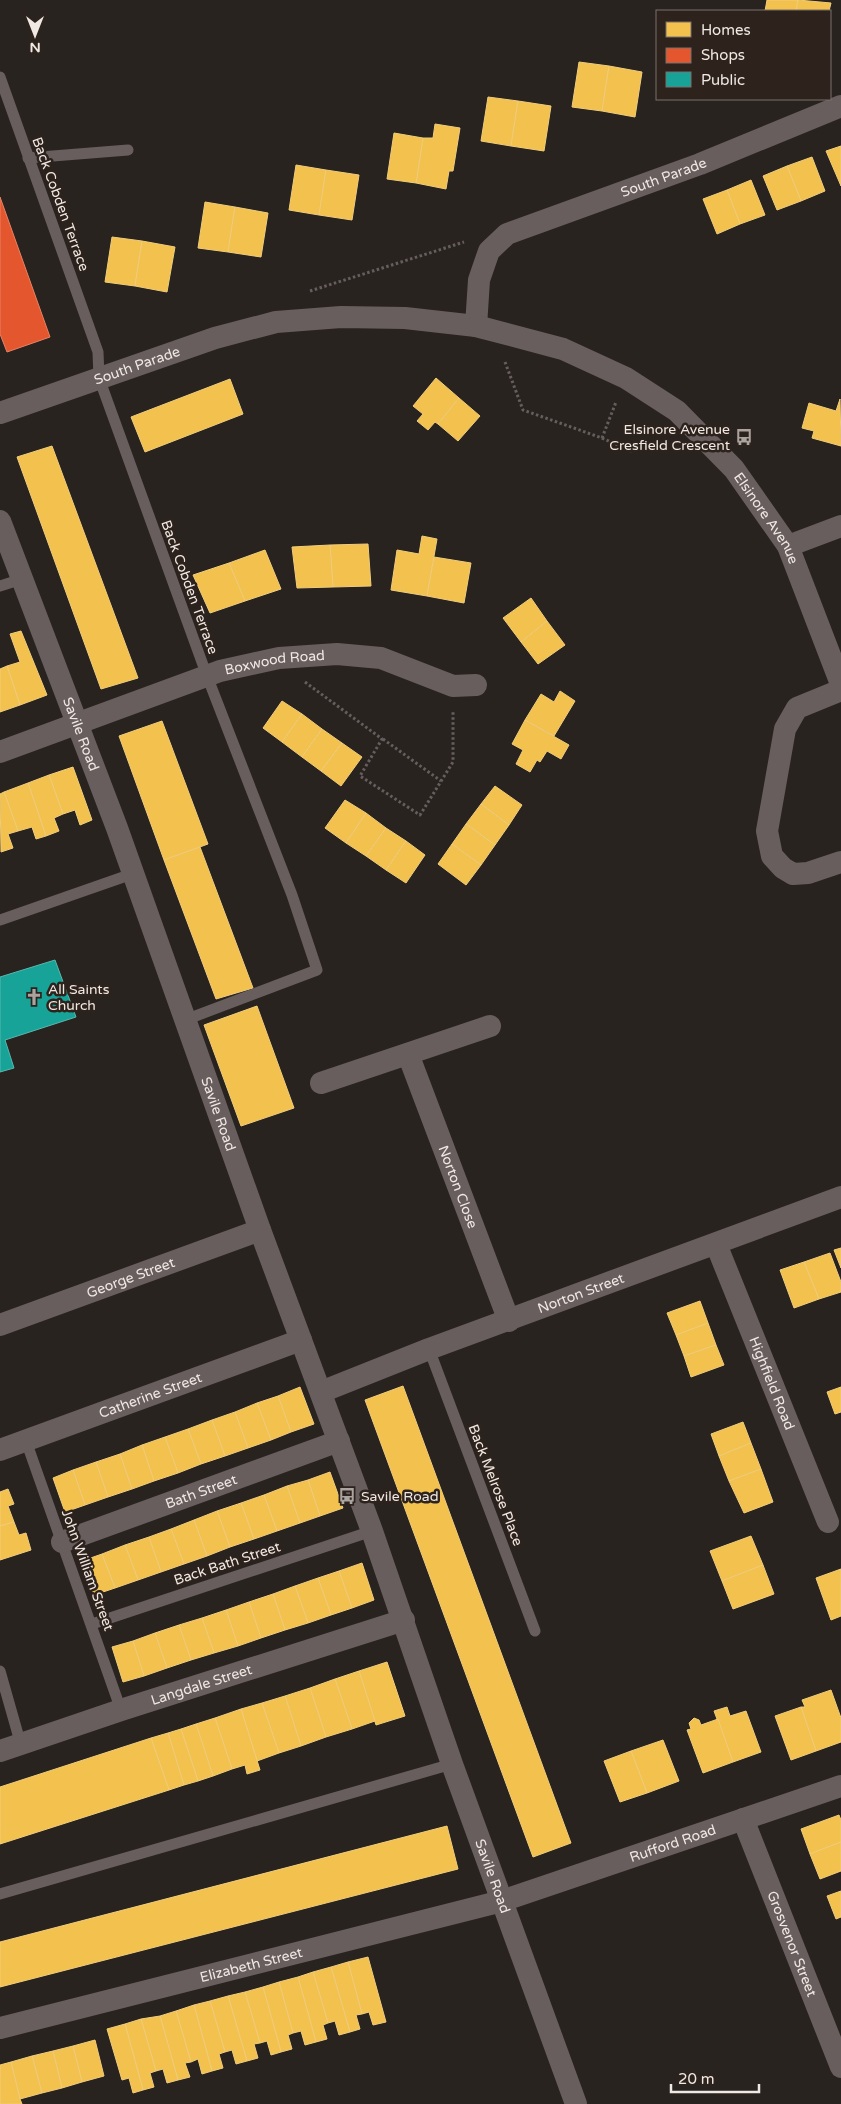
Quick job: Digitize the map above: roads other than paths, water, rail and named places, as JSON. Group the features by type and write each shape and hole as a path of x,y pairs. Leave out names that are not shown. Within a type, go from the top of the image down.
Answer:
{"street":[{"name":"South Parade","path":"0,413 215,338 276,322 341,317 405,318 484,328 479,280 489,251 507,234 700,164 841,106"},
{"name":"Elsinore Avenue","path":"484,328 563,348 626,378 677,411 734,469 788,546 841,684"},
{"name":"Savile Road","path":"0,521 117,828 260,1230 372,1531 452,1764 576,2104"},
{"path":"788,546 841,526"},
{"name":"Boxwood Road","path":"0,752 78,725 220,671 274,659 338,654 381,658 454,686 476,685"},
{"path":"841,690 797,708 785,729 767,831 772,856 783,868 793,874 808,873 841,862"},
{"path":"321,1083 490,1026"},
{"name":"Norton Close","path":"408,1054 509,1321"},
{"name":"Norton Street","path":"321,1392 429,1349 841,1197"},
{"name":"George Street","path":"0,1324 260,1230"},
{"name":"Highfield Road","path":"716,1244 828,1522"},
{"name":"Catherine Street","path":"0,1450 301,1340"},
{"name":"Bath Street","path":"62,1542 339,1440"},
{"name":"Langdale Street","path":"11,1748 121,1710 404,1620"},
{"name":"Rufford Road","path":"502,1901 841,1786"},
{"name":"Grosvenor Street","path":"743,1819 841,2067"},
{"name":"Elizabeth Street","path":"0,2028 502,1901"}],"lane":[{"name":"Back Cobden Terrace","path":"0,77 98,352 99,378 207,676 292,895 318,970 185,1020"},
{"path":"28,158 128,150"},
{"path":"0,586 22,578"},
{"path":"0,920 132,874"},
{"name":"Back Melrose Place","path":"429,1349 535,1631"},
{"name":"John William Street","path":"26,1440 121,1710"},
{"name":"Back Bath Street","path":"92,1624 372,1531"},
{"path":"0,1671 11,1748"},
{"path":"0,1894 452,1764"}],"place":[{"name":"Elsinore Avenue Cresfield Crescent","path":"744,437"},
{"name":"All Saints Church","path":"34,997"},
{"name":"Savile Road","path":"347,1496"}]}
